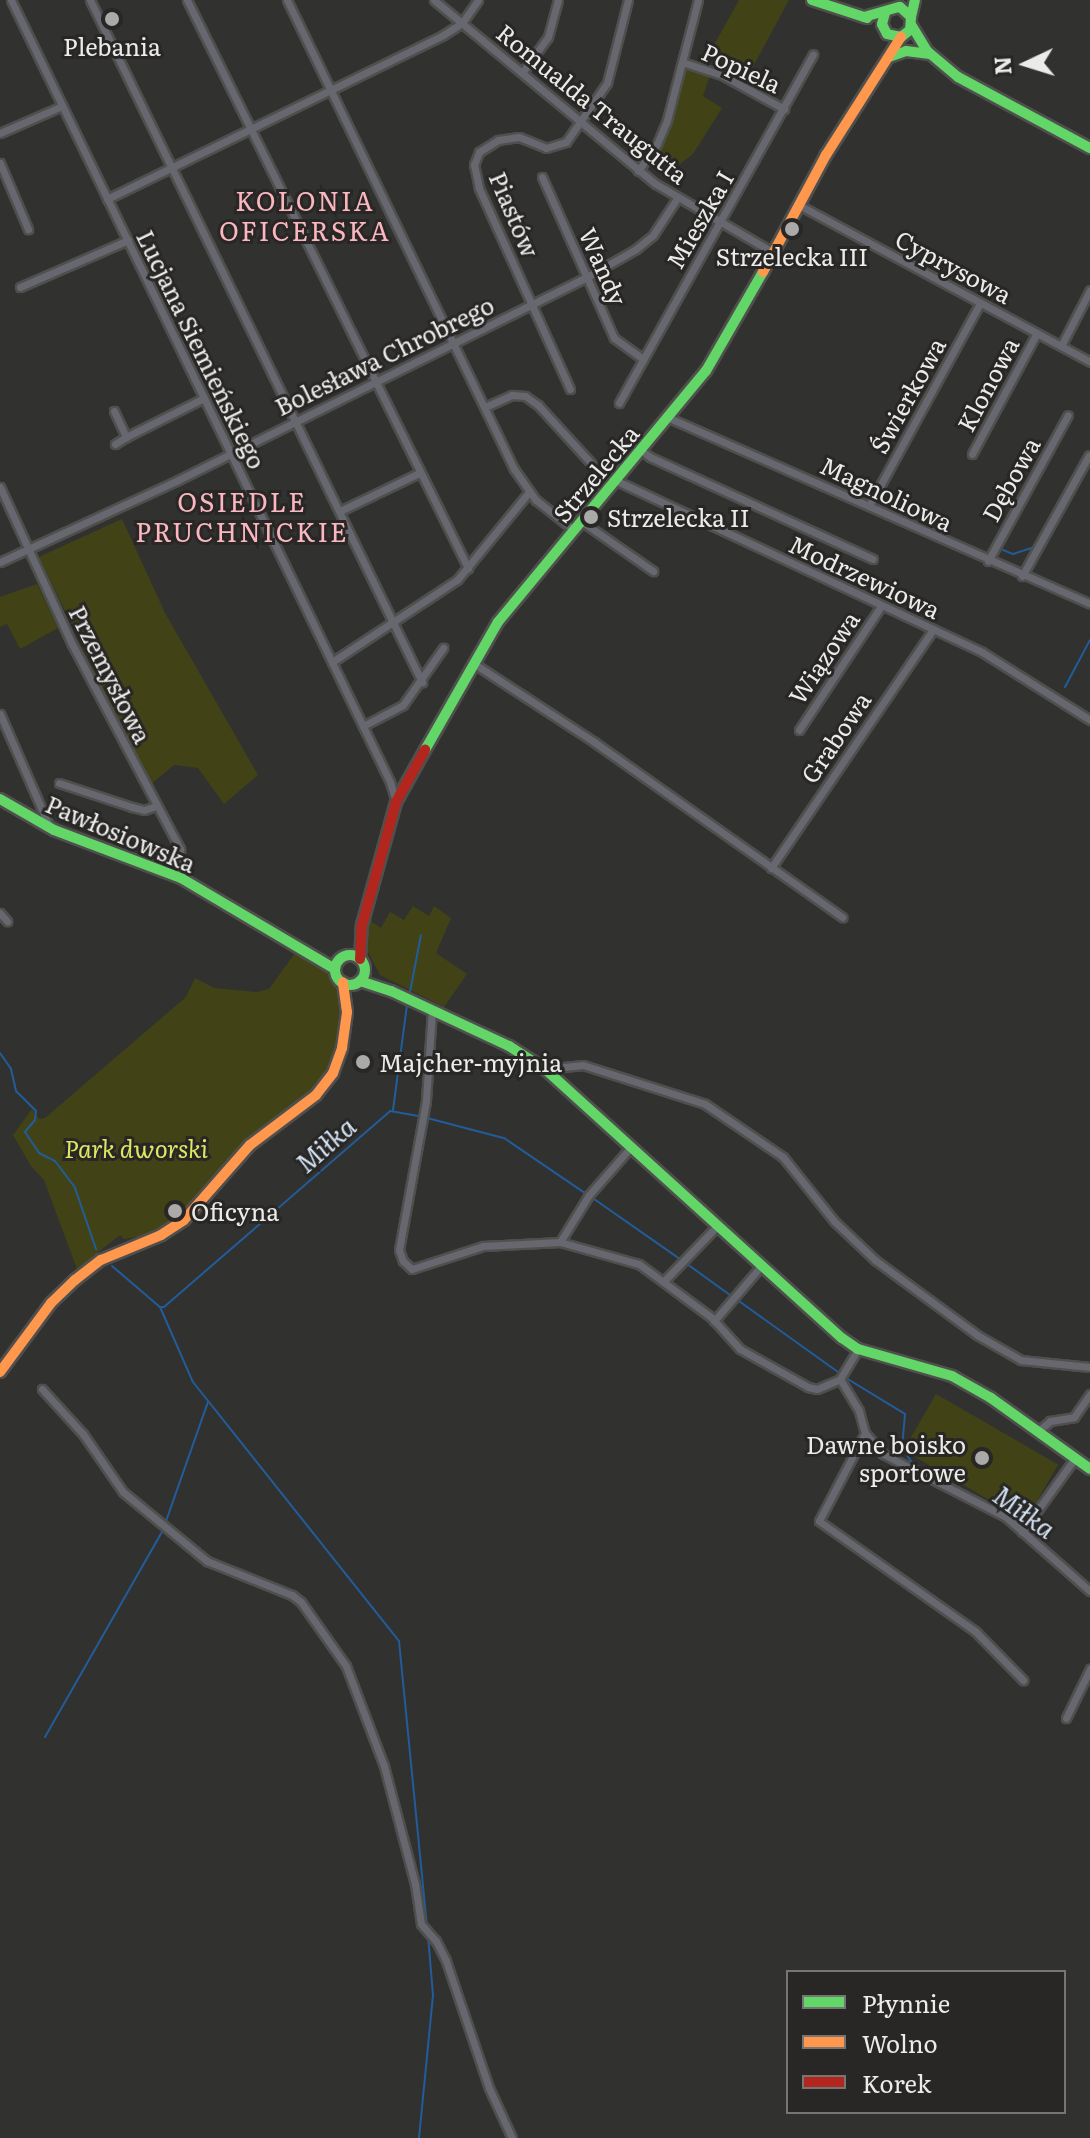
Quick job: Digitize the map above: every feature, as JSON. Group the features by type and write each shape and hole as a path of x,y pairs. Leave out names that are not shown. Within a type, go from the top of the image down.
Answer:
{"street":[{"name":"Lucjana Siemieńskiego","path":"11,0 390,782 396,802"},
{"path":"90,0 422,682"},
{"path":"187,0 468,568"},
{"path":"287,0 529,492 577,526 653,571"},
{"name":"Romualda Traugutta","path":"434,0 638,171 774,253"},
{"path":"107,199 462,23 478,0"},
{"path":"522,73 548,37 558,0"},
{"name":"Piastów","path":"570,389 479,188 474,165 479,152 498,140 519,137 546,148 558,146 583,123 607,83 628,0"},
{"path":"638,171 663,132 698,0"},
{"path":"812,0 864,17 885,31 902,37 963,81 1090,148"},
{"path":"864,17 885,13 908,2 912,22 928,53"},
{"path":"885,13 887,58 906,51 928,53"},
{"name":"Strzelecka","path":"360,959 362,925 396,802 473,663 498,622 706,371 799,205 912,22"},
{"name":"Mieszka I","path":"619,403 813,54"},
{"name":"Popiela","path":"682,62 722,75 784,109"},
{"path":"0,133 62,106"},
{"path":"0,163 28,229"},
{"name":"Wandy","path":"542,177 614,338 643,359"},
{"name":"Bolesława Chrobrego","path":"0,562 229,454 587,277 636,249 653,235 678,197"},
{"name":"Cyprysowa","path":"799,205 1090,362"},
{"path":"20,287 128,240"},
{"path":"1061,346 1090,290"},
{"name":"Świerkowa","path":"869,506 980,303"},
{"name":"Klonowa","path":"972,454 1037,333"},
{"path":"485,407 512,395 530,399 591,463"},
{"path":"115,444 204,398"},
{"path":"114,411 126,437"},
{"name":"Dębowa","path":"988,561 1068,415"},
{"name":"Magnoliowa","path":"667,417 1090,604"},
{"path":"641,450 873,559"},
{"path":"1022,576 1089,455"},
{"path":"340,511 419,473"},
{"name":"Modrzewiowa","path":"617,481 982,652 1090,720"},
{"name":"Przemysłowa","path":"0,487 27,549 180,849 181,878"},
{"path":"332,662 457,580 529,492"},
{"name":"Wiązowa","path":"799,730 881,606"},
{"name":"Grabowa","path":"771,868 933,630"},
{"path":"363,726 397,709 422,682 443,648"},
{"path":"473,663 594,742 842,917"},
{"path":"0,714 50,828"},
{"path":"390,782 409,780"},
{"path":"59,783 144,810 156,806"},
{"name":"Pawłosiowska","path":"0,799 50,828 181,878 310,951 335,969"},
{"path":"0,913 7,921"},
{"name":"Strzelecka","path":"345,956 362,925"},
{"name":"Pawłosiowska","path":"310,951 345,956"},
{"path":"0,1372 51,1303 75,1280 101,1260 161,1235 184,1220 250,1145 316,1095 338,1062 347,1012 361,978 360,959 345,956 335,969 343,982 347,1012"},
{"path":"343,982 361,978 509,1046 545,1069 819,1319 858,1349 927,1366 952,1376 991,1398 1090,1469"},
{"path":"432,1010 426,1101 400,1236 403,1261 412,1269 483,1246 560,1242 639,1264 665,1280 714,1321 740,1349 808,1387 817,1389 840,1379 858,1349"},
{"path":"545,1069 583,1065 705,1104 783,1157 834,1221 875,1260 977,1335 1021,1360 1090,1367"},
{"path":"560,1242 589,1195 630,1148"},
{"path":"665,1280 717,1226"},
{"path":"714,1321 762,1265"},
{"path":"840,1379 859,1411 865,1433 883,1454 1006,1517 1090,1591"},
{"path":"42,1389 83,1434 115,1483 207,1561 292,1595 309,1609 346,1666 384,1766 424,1929 446,1961 489,2088 512,2138"},
{"path":"1037,1432 1050,1421 1074,1417 1090,1394"},
{"path":"865,1433 819,1521 975,1631 1023,1680"},
{"path":"1024,1530 1075,1458"},
{"path":"1066,1718 1090,1669"}],"green space":[{"path":"739,0 789,0 748,76 709,54"},
{"path":"684,68 710,75 703,96 722,108 693,154 680,164 657,149"},
{"path":"122,519 165,613 258,775 224,804 198,768 174,765 149,786 39,557"},
{"path":"37,584 58,628 20,649 7,624 0,627 0,597"},
{"path":"413,906 429,916 434,906 451,918 436,953 467,974 444,1007 380,975 366,948 371,913 372,922 381,928 390,912 404,920"},
{"name":"Park dworski","path":"295,953 326,968 340,993 343,1013 336,1051 319,1083 242,1145 193,1207 160,1233 124,1239 120,1235 77,1269 44,1180 31,1166 13,1135 32,1109 39,1119 45,1118 186,997 195,978 214,988 257,992 269,989"},
{"name":"Dawne boisko sportowe","path":"936,1394 1058,1464 1026,1521 904,1450"}],"waterway":[{"path":"890,519 1045,588"},
{"path":"1003,550 1013,554 1034,547"},
{"path":"1065,687 1090,640"},
{"path":"410,992 421,935"},
{"path":"393,1110 407,1005"},
{"name":"Miłka","path":"0,1053 11,1069 16,1091 36,1111 35,1120 25,1132 39,1153 55,1161 75,1188 96,1249"},
{"name":"Miłka","path":"112,1266 160,1307 164,1307 390,1111 419,1116"},
{"name":"Miłka","path":"427,1118 504,1138 585,1193"},
{"name":"Miłka","path":"594,1199 680,1259"},
{"name":"Miłka","path":"687,1264 730,1295"},
{"name":"Miłka","path":"736,1299 838,1372"},
{"path":"160,1307 193,1382 399,1641 427,1926"},
{"name":"Miłka","path":"846,1378 905,1414 902,1447 912,1463 1008,1515"},
{"path":"165,1524 208,1402"},
{"path":"45,1737 163,1530"},
{"path":"419,2138 433,1995 428,1936"}],"traffic: fast":[{"path":"812,0 867,18"},
{"path":"911,17 915,0"},
{"path":"864,17 900,7 911,17 910,30 901,37 887,34 882,24 885,13"},
{"path":"912,26 927,51 958,77 1090,148"},
{"path":"889,57 906,51 930,54"},
{"path":"425,750 498,622 706,371 763,272"},
{"path":"0,799 54,830 181,878 335,969"},
{"path":"350,955 356,956 364,964 365,970 364,976 356,984 350,985 344,984 336,976 335,970 336,964 344,956 350,955"},
{"path":"360,981 391,991 509,1046 545,1069 842,1338 858,1349 952,1376 991,1398 1090,1469"}],"traffic: slow":[{"path":"763,272 826,155 901,37"},
{"path":"0,1372 51,1303 75,1280 101,1260 161,1235 184,1220 250,1145 316,1095 333,1073 342,1048 347,1012 343,982"}],"traffic: jam":[{"path":"360,959 362,925 396,802 425,750"}],"place":[{"name":"Plebania","path":"112,19"},
{"name":"Strzelecka III","path":"792,229"},
{"name":"Strzelecka II","path":"591,517"},
{"name":"Majcher-myjnia","path":"363,1062"},
{"name":"Oficyna","path":"175,1211"},
{"name":"Dawne boisko sportowe","path":"982,1458"}],"district":[{"name":"KOLONIA OFICERSKA","path":"305,215"},
{"name":"OSIEDLE PRUCHNICKIE","path":"242,516"}]}
